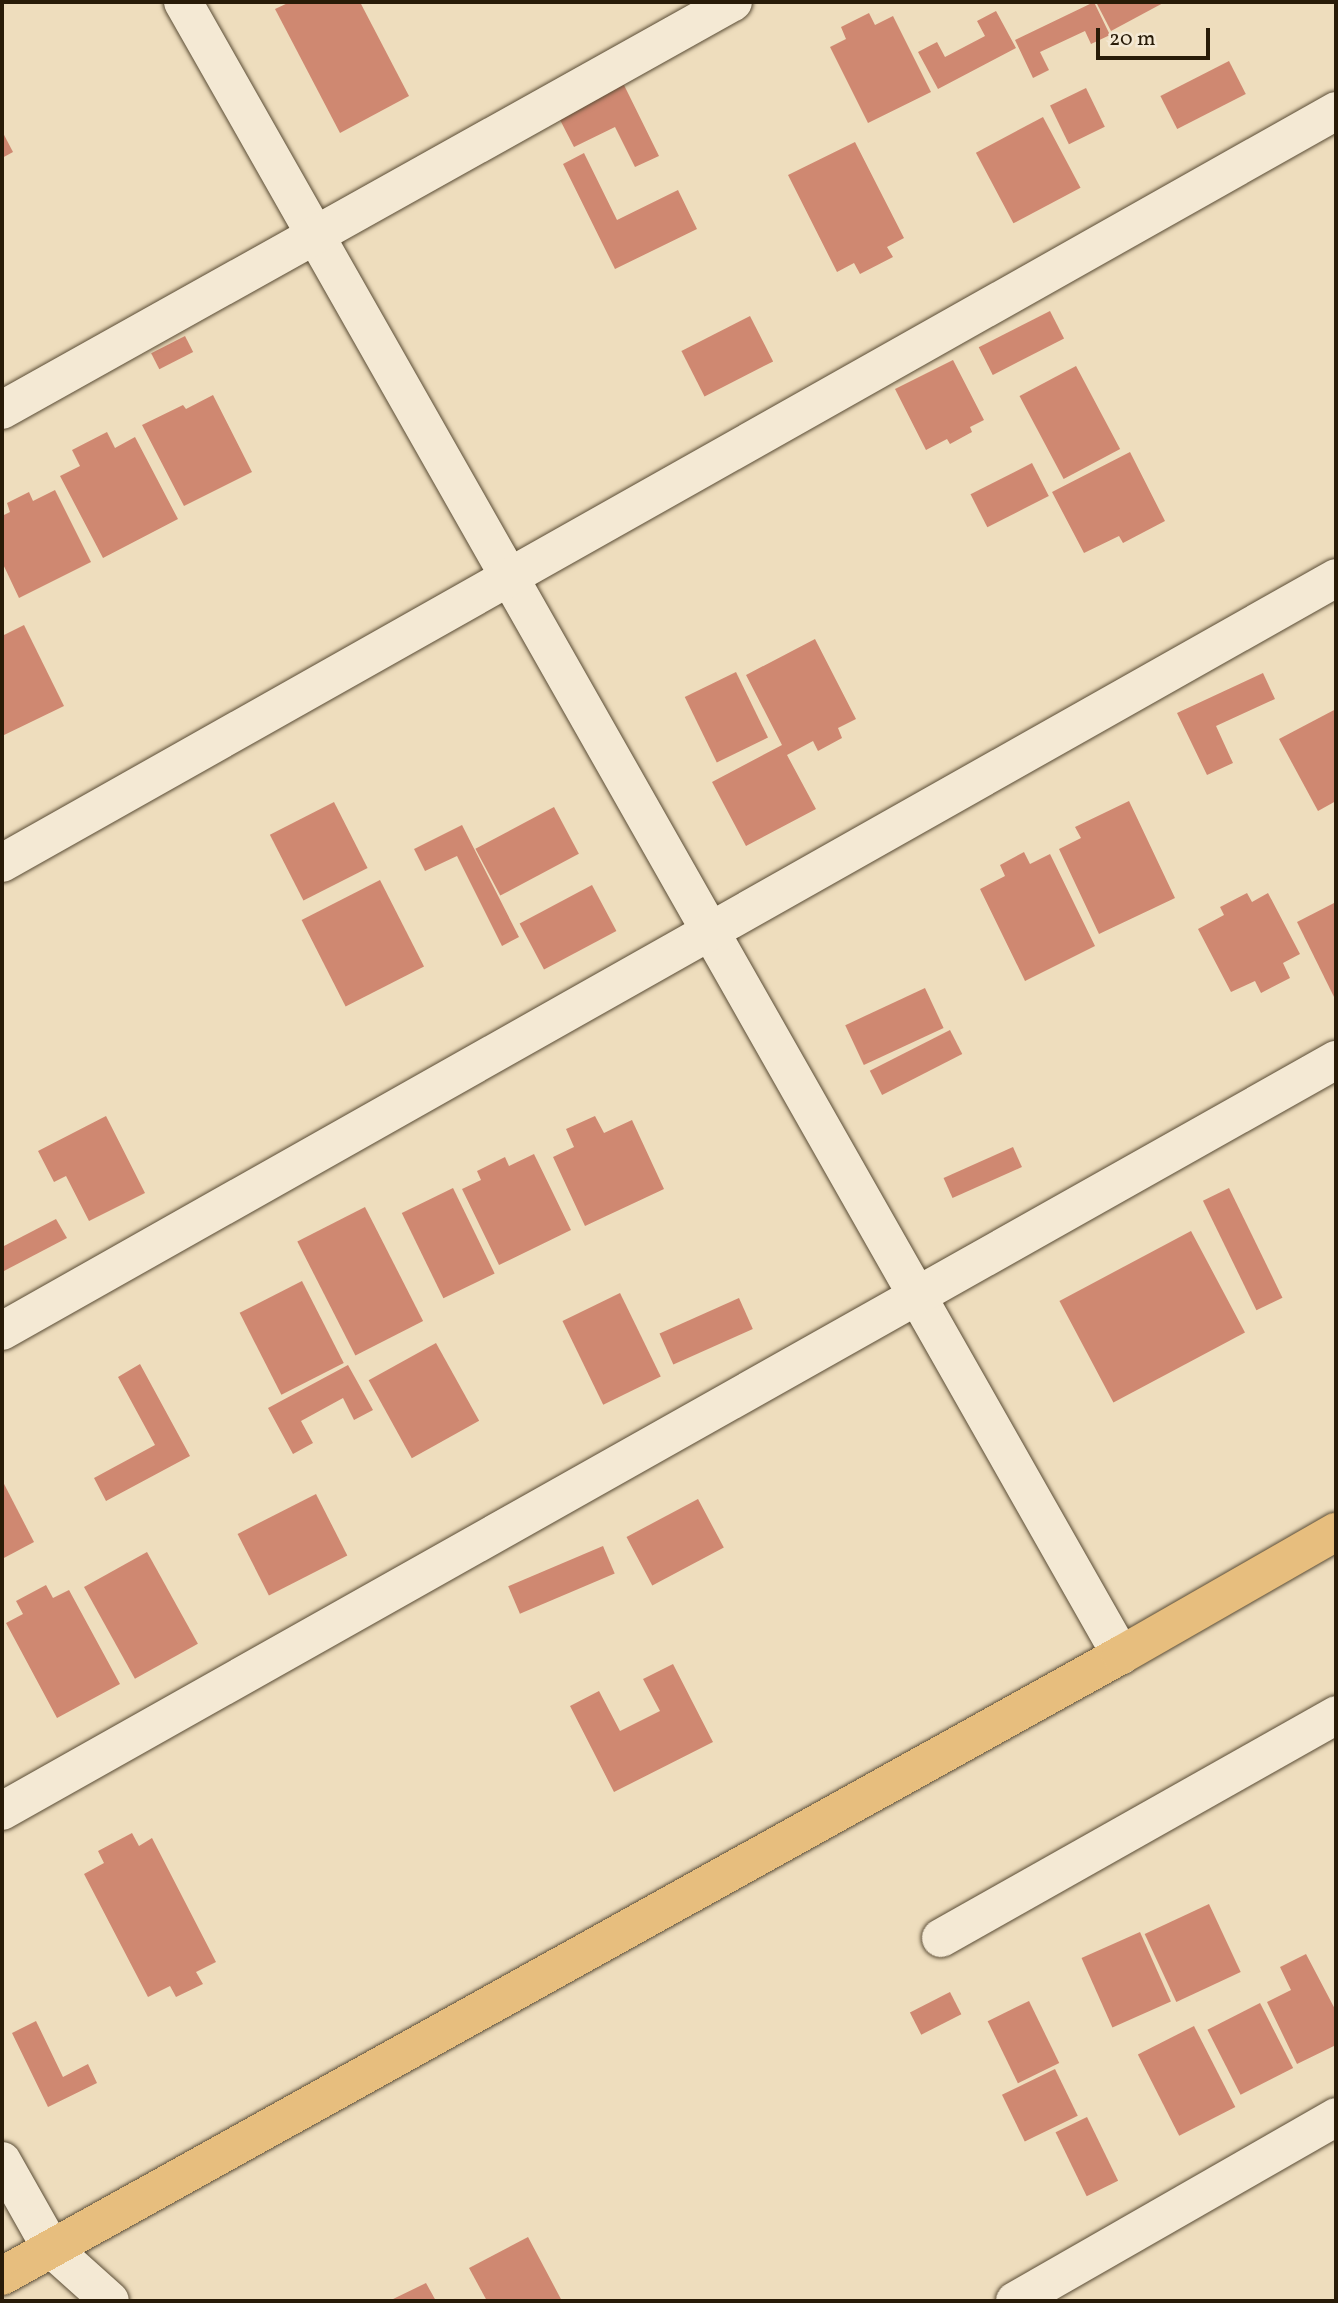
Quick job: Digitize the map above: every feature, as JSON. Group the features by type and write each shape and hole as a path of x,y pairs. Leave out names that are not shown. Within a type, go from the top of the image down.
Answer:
{"main road":[{"path":"2,2276 1121,1655 1336,1532"}],"street":[{"path":"183,2 1121,1655"},
{"path":"2,410 733,2"},
{"path":"2,863 1336,111"},
{"path":"2,1331 1336,578"},
{"path":"2,1811 1336,1060"},
{"path":"941,1938 1336,1715"},
{"path":"1015,2301 1336,2117"},
{"path":"2,2161 51,2248 110,2301"}],"building":[{"path":"290,2 360,2 409,96 340,133 275,9"},
{"path":"1094,2 1110,35 1091,44 1085,31 1040,52 1049,70 1033,78 1015,40"},
{"path":"1096,2 1165,2 1111,31"},
{"path":"996,11 1016,48 938,89 918,52 937,42 945,57 985,36 977,21"},
{"path":"869,13 875,25 893,16 931,92 868,123 830,47 846,39 841,27"},
{"path":"1229,61 1246,94 1177,129 1160,96"},
{"path":"623,83 659,156 635,167 615,127 574,147 558,116"},
{"path":"1086,88 1105,127 1069,144 1050,106"},
{"path":"1043,117 1081,188 1013,223 976,153"},
{"path":"2,131 13,152 2,158"},
{"path":"855,142 904,238 887,247 893,257 860,274 854,263 837,272 788,175"},
{"path":"584,153 617,220 678,190 697,229 615,269 563,164"},
{"path":"1050,311 1064,339 993,375 979,347"},
{"path":"750,316 773,361 705,396 681,351"},
{"path":"185,336 193,352 159,369 151,353"},
{"path":"953,360 984,420 970,427 972,432 950,444 947,439 926,450 895,389"},
{"path":"1076,366 1120,449 1064,479 1019,396"},
{"path":"213,395 252,472 184,506 142,425 183,405 186,409"},
{"path":"107,432 115,448 135,437 178,519 103,558 60,476 80,466 72,450"},
{"path":"1130,452 1165,521 1123,543 1119,536 1084,553 1052,492"},
{"path":"1032,463 1049,496 987,527 971,494"},
{"path":"55,490 91,562 19,598 2,562 2,516 10,512 7,503 29,492 33,501"},
{"path":"24,625 64,706 2,736 2,636"},
{"path":"815,639 856,719 838,728 842,738 818,751 813,741 787,755 816,809 746,846 712,782 782,745 746,675"},
{"path":"736,672 768,738 717,763 685,697"},
{"path":"1263,673 1275,699 1216,726 1233,763 1207,775 1177,713"},
{"path":"1336,709 1336,801 1318,811 1279,739"},
{"path":"1129,801 1175,898 1099,934 1059,849 1081,838 1075,827"},
{"path":"334,802 368,868 303,901 270,835"},
{"path":"554,807 579,854 500,896 475,849"},
{"path":"462,825 519,937 502,946 457,856 425,871 414,849"},
{"path":"1024,852 1030,864 1050,854 1095,946 1025,981 980,889 1005,876 1000,865"},
{"path":"380,880 424,966 346,1006 302,920"},
{"path":"592,885 616,931 544,969 520,923"},
{"path":"1247,893 1252,902 1268,893 1300,954 1283,963 1290,978 1261,993 1255,981 1231,992 1198,929 1224,915 1220,907"},
{"path":"1336,902 1336,1001 1297,922"},
{"path":"925,988 944,1028 864,1065 845,1025"},
{"path":"950,1030 962,1054 882,1095 870,1071"},
{"path":"106,1116 145,1193 89,1221 66,1176 54,1182 38,1151"},
{"path":"595,1116 604,1133 632,1120 664,1189 585,1226 553,1157 574,1147 566,1129"},
{"path":"1013,1147 1022,1167 953,1198 944,1178"},
{"path":"534,1154 571,1230 499,1265 462,1189 481,1180 477,1171 505,1157 509,1166"},
{"path":"453,1188 495,1273 443,1298 402,1213"},
{"path":"1229,1188 1282,1298 1256,1310 1203,1201"},
{"path":"365,1207 423,1321 355,1356 297,1242"},
{"path":"56,1219 67,1238 2,1272 2,1247"},
{"path":"1191,1231 1245,1333 1113,1402 1059,1301"},
{"path":"302,1281 344,1363 281,1395 240,1313"},
{"path":"620,1293 661,1377 603,1405 562,1321"},
{"path":"739,1298 753,1329 673,1364 660,1333"},
{"path":"436,1343 479,1421 412,1458 369,1380"},
{"path":"140,1364 190,1456 106,1501 94,1478 155,1445 118,1377"},
{"path":"348,1365 373,1410 354,1420 343,1398 301,1421 313,1443 293,1454 268,1408"},
{"path":"2,1480 34,1542 2,1559"},
{"path":"316,1494 347,1555 269,1595 238,1534"},
{"path":"698,1499 724,1548 652,1586 626,1537"},
{"path":"603,1546 615,1574 520,1614 508,1586"},
{"path":"147,1552 198,1644 135,1679 84,1587"},
{"path":"46,1585 53,1598 69,1590 120,1684 57,1718 6,1623 23,1614 16,1601"},
{"path":"673,1664 713,1742 614,1792 570,1706 599,1691 620,1731 660,1711 643,1679"},
{"path":"132,1833 139,1846 152,1838 216,1962 196,1972 203,1984 176,1997 170,1986 148,1997 84,1874 104,1863 98,1851"},
{"path":"1209,1904 1241,1972 1176,2002 1145,1934"},
{"path":"1140,1932 1171,2001 1112,2027 1082,1958"},
{"path":"1306,1954 1336,2011 1336,2045 1297,2064 1267,2002 1291,1990 1280,1967"},
{"path":"950,1992 961,2014 921,2035 910,2012"},
{"path":"1029,2001 1059,2063 1018,2083 988,2021"},
{"path":"1260,2003 1293,2068 1241,2095 1207,2030"},
{"path":"36,2021 63,2077 88,2064 97,2083 48,2107 12,2033"},
{"path":"1194,2026 1235,2107 1179,2136 1138,2055"},
{"path":"1055,2069 1078,2116 1025,2142 1002,2095"},
{"path":"1087,2117 1118,2181 1087,2196 1056,2132"},
{"path":"528,2237 562,2301 487,2301 469,2268"},
{"path":"426,2283 436,2301 389,2301"}]}
